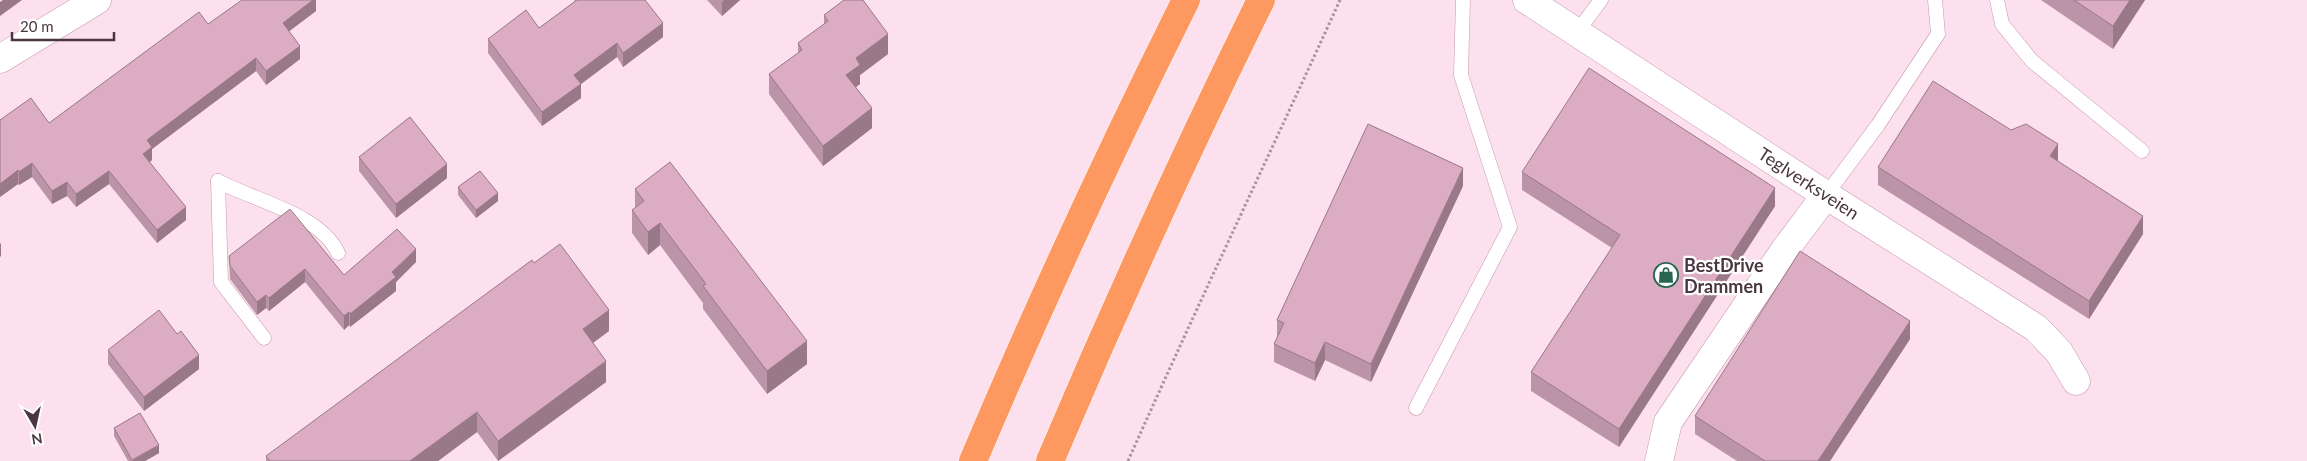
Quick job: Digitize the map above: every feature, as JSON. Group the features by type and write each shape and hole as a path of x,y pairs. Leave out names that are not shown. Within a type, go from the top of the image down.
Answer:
{"highway":[{"path":"973,461 1089,199 1186,0"},
{"path":"1050,461 1099,345 1199,127 1261,0"}],"street":[{"path":"0,59 96,0"},
{"name":"Teglverksveien","path":"1527,0 1826,195 2036,328 2059,352 2076,381"},
{"path":"1659,461 1668,422 1784,251 1826,195"}],"lane":[{"path":"1416,408 1510,227 1461,75 1463,0"},
{"path":"1577,32 1601,0"},
{"path":"1826,195 1878,125 1938,34 1935,0"},
{"path":"1997,0 2002,24 2032,61 2142,151"},
{"path":"264,338 221,282 218,181 303,219 332,241 338,253"}],"path":[{"path":"1128,461 1194,313 1248,203 1340,0"}],"building":[{"path":"242,0 313,0 283,23 300,46 266,71 256,58 147,140 152,147 143,154 186,207 157,230 109,171 76,194 67,182 52,191 32,163 19,172 18,170 0,184 0,120 31,98 49,123 199,12 208,24"},
{"path":"577,0 645,0 663,23 623,53 617,43 574,75 581,84 542,112 488,39 526,10 539,28"},
{"path":"844,0 863,0 888,34 856,58 860,65 846,75 872,108 823,146 769,74 802,50 798,43 828,21 824,15"},
{"path":"2074,0 2130,0 2113,26"},
{"path":"1589,68 1775,188 1619,429 1531,372 1620,235 1522,172"},
{"path":"1933,81 2011,130 2026,124 2058,144 2050,156 2143,216 2089,301 1878,167"},
{"path":"410,117 447,164 396,204 359,157"},
{"path":"1368,124 1463,168 1371,364 1325,342 1315,363 1274,344 1284,323 1277,320"},
{"path":"670,162 807,341 767,371 703,286 706,284 660,223 648,232 632,210 644,201 635,189"},
{"path":"480,171 498,193 476,210 458,187"},
{"path":"290,209 344,275 397,229 416,249 392,272 396,277 350,314 349,312 344,316 305,269 269,298 266,295 257,302 230,266 229,256"},
{"path":"560,244 609,310 583,329 606,361 498,441 477,412 410,461 270,461 266,456 532,260 534,263"},
{"path":"1800,251 1910,321 1818,461 1765,461 1695,416"},
{"path":"159,310 177,334 181,331 199,355 144,397 108,350"},
{"path":"140,413 159,445 132,460 114,428"}],"place":[{"name":"BestDrive Drammen","path":"1666,275"}]}
